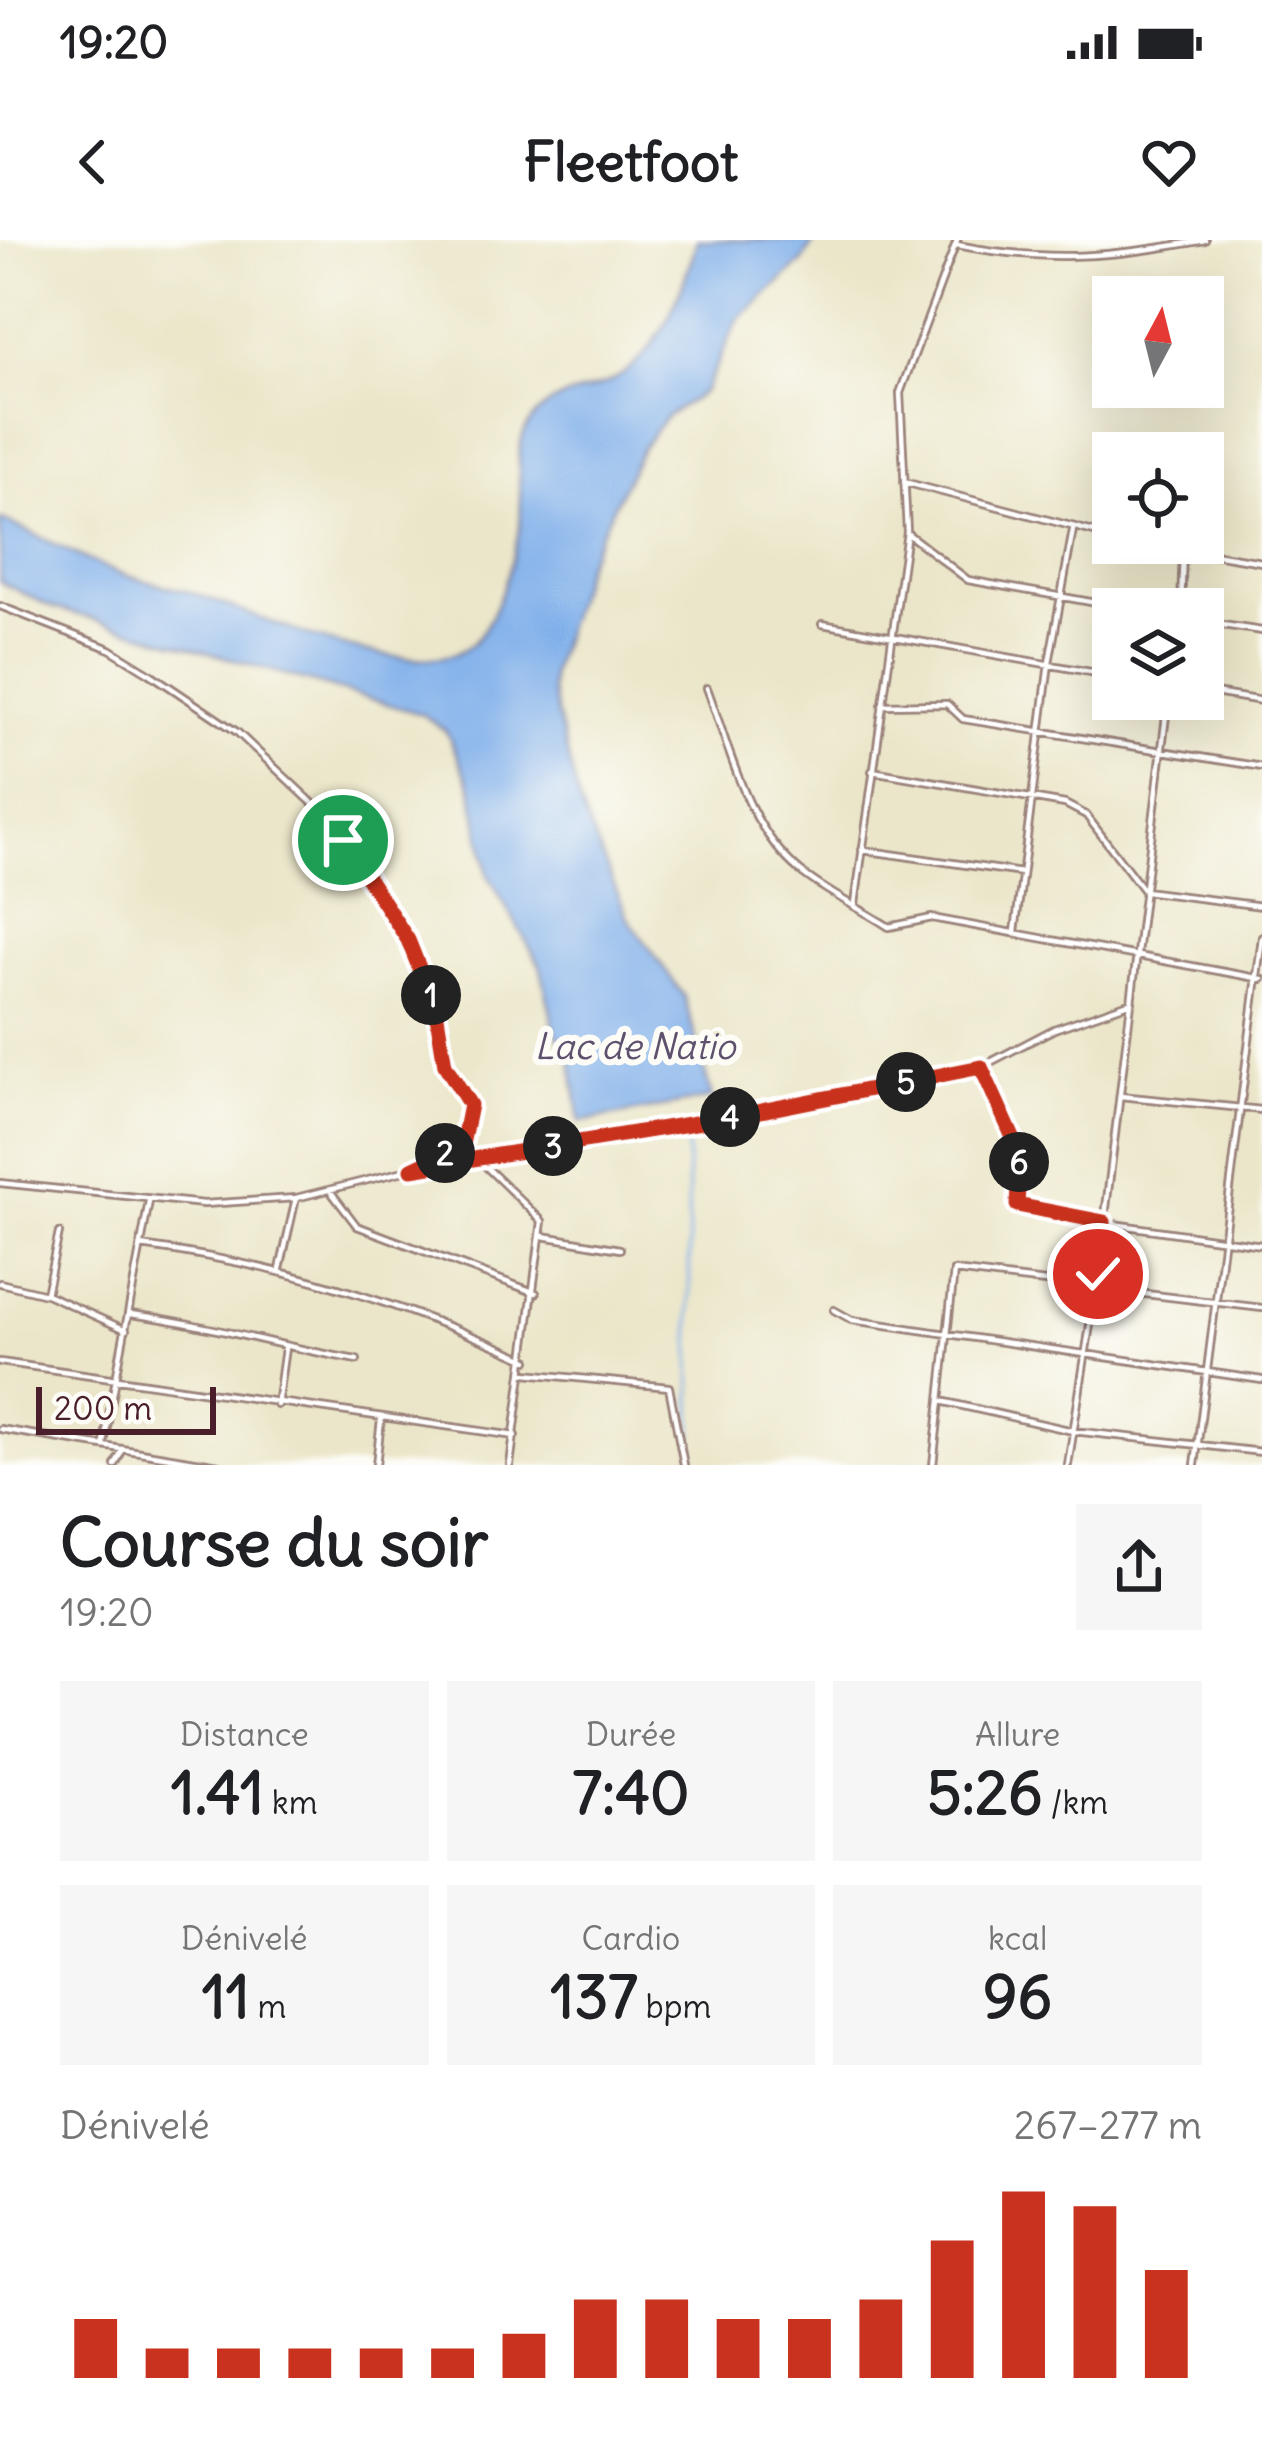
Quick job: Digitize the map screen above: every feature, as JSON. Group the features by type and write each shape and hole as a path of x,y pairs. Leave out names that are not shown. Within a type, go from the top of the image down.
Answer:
{"street":[{"path":"855,904 907,532 900,393 907,363 957,242 1073,260 1205,240"},
{"path":"902,482 1092,533"},
{"path":"1015,932 1049,663 1073,530"},
{"path":"907,532 968,580 1092,602"},
{"path":"1224,556 1262,562"},
{"path":"0,606 110,650 200,706 291,782 343,840 408,940 436,1010 445,1065 470,1105 462,1145 412,1169"},
{"path":"821,623 1092,672"},
{"path":"1224,625 1262,631"},
{"path":"707,688 736,779 777,849 802,873 889,926 932,918 1260,978"},
{"path":"1224,695 1262,701"},
{"path":"882,705 917,709 946,704 963,719 1262,767"},
{"path":"1068,1465 1104,1222 1164,720"},
{"path":"872,771 1065,804 1086,815 1144,891 1262,906"},
{"path":"862,850 1023,873"},
{"path":"1195,1465 1262,937"},
{"path":"0,1183 204,1204 296,1198 412,1169 726,1118 981,1067 1054,1029 1132,1001"},
{"path":"981,1067 1020,1153 1017,1205 1262,1245"},
{"path":"1120,1096 1262,1110"},
{"path":"477,1158 533,1207 542,1221 528,1360 510,1465"},
{"path":"330,1190 357,1226 536,1292"},
{"path":"280,1269 296,1198"},
{"path":"104,1443 148,1201"},
{"path":"46,1294 59,1233"},
{"path":"543,1236 620,1249"},
{"path":"141,1246 280,1269 438,1319 528,1360"},
{"path":"933,1465 954,1271 1262,1308"},
{"path":"0,1283 46,1294 127,1330"},
{"path":"835,1310 852,1320 1262,1380"},
{"path":"130,1314 213,1325 285,1348 357,1360"},
{"path":"277,1405 285,1348"},
{"path":"0,1362 515,1436"},
{"path":"525,1373 669,1387 684,1465"},
{"path":"941,1401 1073,1431 1262,1452"},
{"path":"376,1465 381,1420"},
{"path":"0,1429 219,1465"},
{"path":"115,1465 124,1446"}],"water":[{"name":"Lac de Natio","path":"697,240 815,240 802,262 738,320 704,392 666,417 642,448 586,563 551,674 551,690 580,805 628,918 684,996 712,1098 580,1122 571,1060 555,1031 540,965 488,875 472,789 446,731 422,714 51,607 0,582 0,519 116,572 196,594 337,644 418,659 451,655 483,631 508,573 521,518 520,448 529,424 555,401 607,383 641,358 676,301"}],"waterway":[{"path":"687,1143 693,1465"}],"route":[{"path":"343,840 408,940 442,1029 445,1065 470,1105 462,1145 412,1169 726,1118 981,1067 1020,1153 1017,1205 1049,1215 1104,1222 1098,1274"}]}
